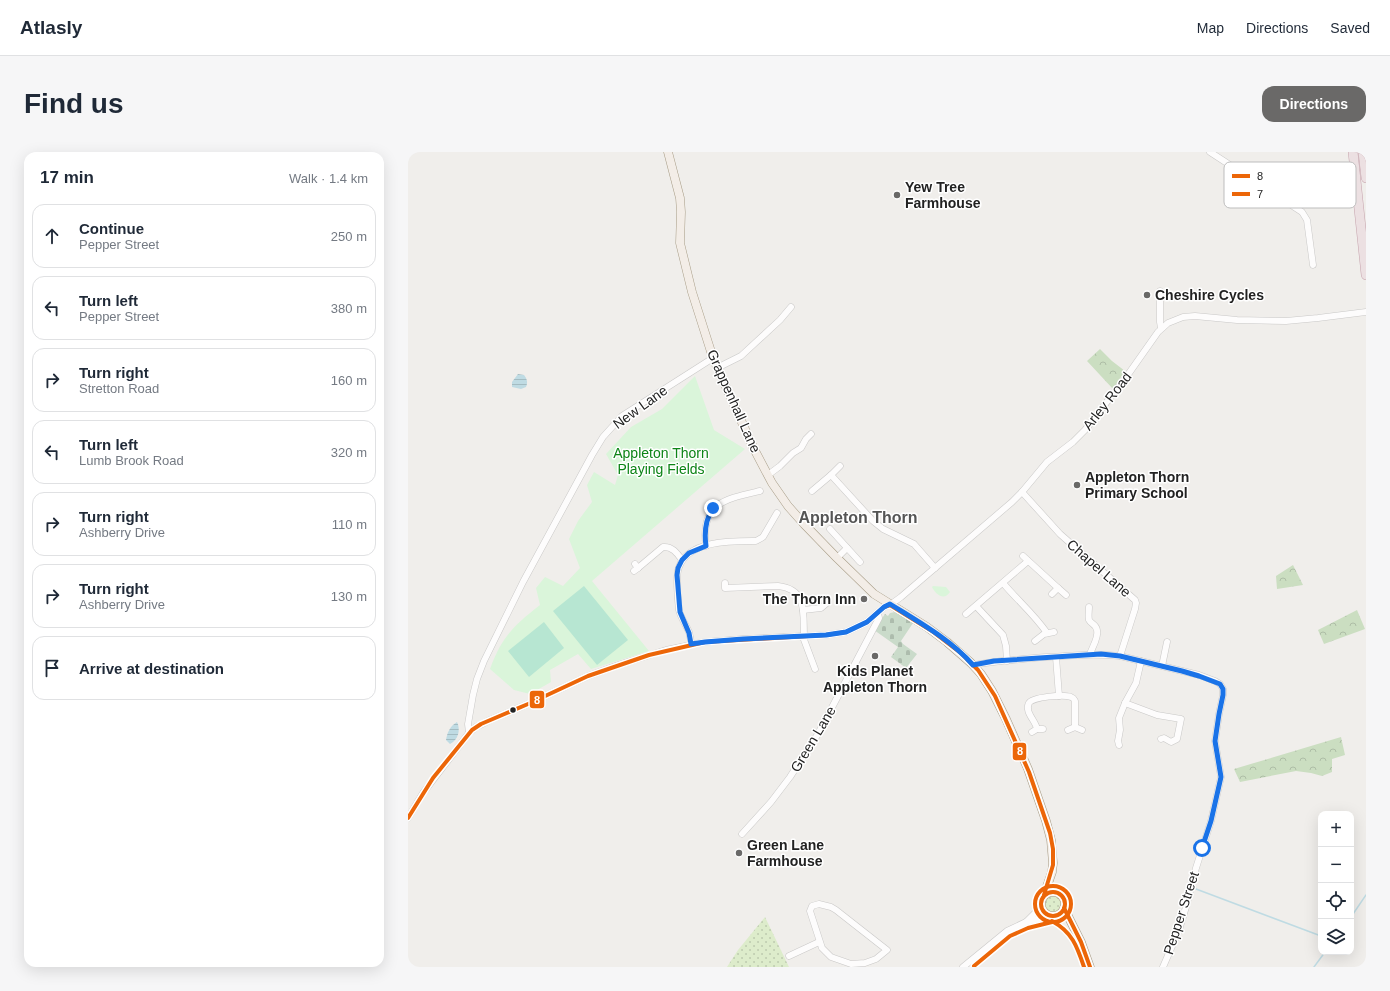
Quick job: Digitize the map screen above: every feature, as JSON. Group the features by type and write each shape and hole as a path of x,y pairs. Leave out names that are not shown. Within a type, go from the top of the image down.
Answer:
{"highway":[{"path":"1353,152 1354,162"},
{"path":"1363,152 1366,178"},
{"path":"1356,180 1366,275"}],"main road":[{"name":"Grappenhall Lane","path":"668,152 680,198 681,212 679,236 681,253 699,315 717,368 768,475 795,515 874,594 930,630 958,651 981,674 998,702 1020,749 1038,794 1051,840 1053,852 1052,872"},
{"path":"1052,872 1057,892 1065,901 1062,912 1053,916"},
{"path":"1052,872 1040,903 1042,910 1048,915 1064,920 1075,931"},
{"path":"1044,895 1050,892 1057,892"},
{"path":"1064,908 1081,942 1090,967"}],"street":[{"path":"1210,152 1225,162"},
{"path":"1296,208 1302,212 1307,220 1313,265"},
{"path":"1160,291 1161,328"},
{"path":"717,368 741,356 780,320 791,307"},
{"name":"Arley Road","path":"408,818 426,788 469,733 481,724 588,676 643,657 691,644 743,639 826,635 846,632 867,622 935,568 1022,492 1047,462 1073,442 1085,430 1124,380 1161,328 1168,322 1195,316 1238,320 1272,321 1318,318 1366,312"},
{"name":"New Lane","path":"469,733 468,724 473,695 480,671 488,652 527,576 600,442 609,429 622,416 713,358"},
{"path":"768,475 780,466 792,453 801,448 806,439 812,433"},
{"path":"812,491 840,466"},
{"path":"831,475 873,521 883,529 914,544 935,568"},
{"path":"706,546 705,525 713,508 719,504 744,495 761,491"},
{"name":"Chapel Lane","path":"1022,492 1060,534 1135,600 1136,605 1120,656"},
{"path":"691,644 689,633 679,610 677,575 678,568 682,560 689,553 706,546 729,541 760,540 777,513"},
{"path":"830,529 860,562"},
{"path":"636,568 663,547 672,548 682,560"},
{"path":"837,558 847,548"},
{"path":"1022,556 1066,596"},
{"path":"966,614 1028,561"},
{"path":"725,583 725,588 785,587 798,595 802,601 804,637 815,669"},
{"path":"1003,583 1034,615 1047,633"},
{"path":"1052,594 1058,588"},
{"path":"803,610 821,608 828,602"},
{"path":"976,606 1003,635 1006,646 1007,661"},
{"path":"1089,607 1089,618 1097,628 1097,633 1090,654"},
{"name":"Green Lane","path":"742,834 771,802 818,734 880,618 878,613"},
{"path":"1034,641 1047,633 1054,632"},
{"path":"1162,666 1166,640"},
{"name":"Pepper Street","path":"973,665 994,661 1090,654 1120,656 1199,676 1220,684 1223,689 1223,695 1215,741 1221,777 1211,821 1196,868 1186,907 1163,967"},
{"path":"1056,657 1058,696"},
{"path":"1119,746 1119,718 1136,683 1141,661"},
{"path":"1037,730 1037,725 1028,711 1028,704 1031,700 1036,698 1058,696 1070,696 1075,701 1075,727"},
{"path":"1125,703 1157,715 1180,719 1177,742 1171,742 1164,738 1161,739"},
{"path":"1068,730 1075,727 1082,730"},
{"path":"1026,922 1035,914 1040,903"},
{"path":"815,904 831,907 836,910 887,950 868,965 842,964 826,953 819,942 810,911 812,906 815,904"},
{"path":"963,967 1007,931 1026,922 1053,916"},
{"path":"789,956 819,942"}],"green space":[{"path":"1100,349 1125,371 1113,389 1087,361"},
{"name":"Appleton Thorn Playing Fields","path":"695,376 714,430 745,449 592,581 649,651 591,669 578,654 550,670 551,682 530,694 514,690 490,669 494,658 504,640 515,626 540,605 536,588 545,577 563,586 580,568 569,539 578,521 592,502 587,485 594,472 615,485 618,475 606,454 631,427 662,409"},
{"path":"1293,565 1303,585 1277,589 1276,576"},
{"path":"584,586 628,640 597,665 553,611"},
{"path":"932,587 946,587 950,592 948,595 940,596 934,590"},
{"path":"1357,610 1365,629 1324,644 1318,630"},
{"path":"895,612 913,623 901,641 917,654 906,668 891,657 898,647 874,630 885,614 888,616 890,613"},
{"path":"544,622 564,648 529,677 508,651"},
{"path":"1341,737 1345,755 1332,759 1332,772 1322,776 1296,771 1240,782 1234,769"},
{"path":"1053,894 1060,897 1063,904 1060,911 1053,914 1046,911 1043,904 1046,897"},
{"path":"765,917 789,967 727,967 738,950"}],"water":[{"path":"518,374 524,375 527,381 526,387 521,389 512,387 512,382"},
{"path":"457,722 459,728 458,734 455,740 450,744 446,740 447,735 449,730"}],"waterway":[{"path":"1196,889 1318,935"},
{"path":"1354,913 1366,895"},
{"path":"1314,967 1323,955"}],"transit line":[{"name":"8","path":"408,818 433,778 472,730 481,724 588,676 649,655 705,642 826,635 846,632 867,622 884,607 890,605 932,631 962,654 978,670 995,696 1029,772 1050,833 1053,849 1053,865 1044,895"},
{"name":"7","path":"1057,886 1066,891 1070,897 1071,904 1070,911 1066,917 1057,922 1049,922 1040,917 1036,911 1035,900 1040,891 1046,887 1057,886"},
{"name":"8","path":"1053,892 1062,895 1065,904 1062,913 1053,916 1044,913 1041,904 1044,895 1053,892"},
{"name":"8","path":"1064,908 1081,942 1090,967"},
{"name":"7","path":"1052,921 1059,925 1073,940 1084,967"},
{"name":"7","path":"974,966 1010,936 1028,928 1052,922"}],"place":[{"name":"Yew Tree Farmhouse","path":"897,195"},
{"name":"Cheshire Cycles","path":"1147,295"},
{"name":"Appleton Thorn Primary School","path":"1077,485"},
{"name":"The Thorn Inn","path":"864,599"},
{"name":"Kids Planet Appleton Thorn","path":"875,656"},
{"name":"Green Lane Farmhouse","path":"739,853"}],"district":[{"name":"Appleton Thorn","path":"858,517"}],"route":[{"path":"713,508 705,525 706,546 689,553 682,560 678,568 677,575 680,612 689,633 691,644 743,639 826,635 846,632 867,622 884,607 890,604 927,627 964,656 973,665 994,661 1101,654 1120,656 1182,671 1220,684 1223,689 1223,695 1215,741 1221,777 1211,821 1202,848"}]}
